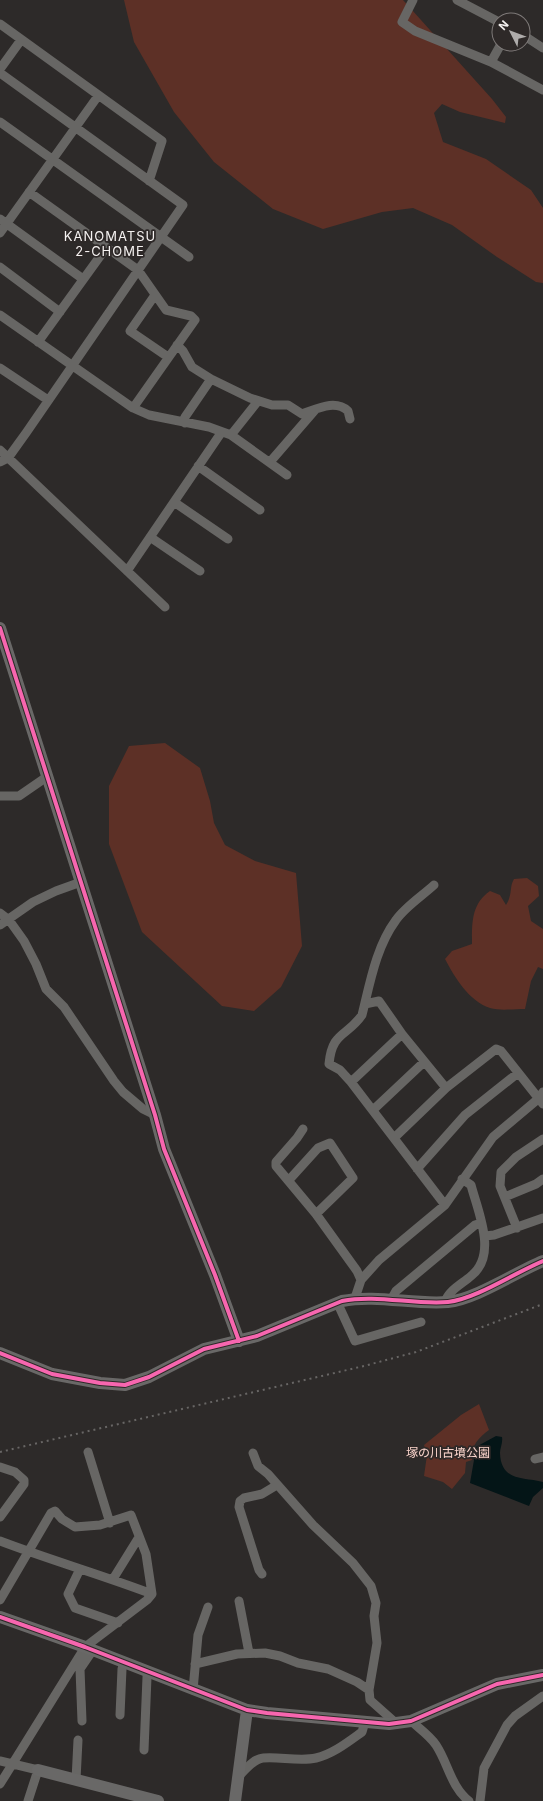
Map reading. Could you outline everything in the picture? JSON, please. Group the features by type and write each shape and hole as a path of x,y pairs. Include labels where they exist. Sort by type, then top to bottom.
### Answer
{"street":[{"path":"413,0 402,22 415,31 491,62 543,90"},
{"path":"457,0 472,3 491,16"},
{"path":"0,24 162,141 149,181"},
{"path":"0,69 21,40"},
{"path":"531,40 543,48"},
{"path":"491,62 497,52"},
{"path":"0,73 183,205 48,400 4,460"},
{"path":"0,233 3,222 29,192 98,96"},
{"path":"0,122 160,238 189,257"},
{"path":"29,192 138,270 169,312 191,316 195,320 133,408"},
{"path":"3,222 83,280"},
{"path":"38,342 106,248"},
{"path":"0,268 60,312"},
{"path":"155,295 130,331 168,357"},
{"path":"0,315 133,408 149,415 209,427 226,434 288,475"},
{"path":"177,345 183,351 192,367 234,391 272,405 288,405 302,414 317,409 321,406 338,406 348,411 350,419"},
{"path":"0,368 48,400"},
{"path":"185,423 185,417 211,379"},
{"path":"127,572 198,466 258,400"},
{"path":"270,462 317,409"},
{"path":"0,450 4,460 165,607"},
{"path":"198,466 260,510"},
{"path":"174,502 228,539"},
{"path":"150,537 200,571"},
{"path":"0,628 155,1115 164,1149 215,1275 239,1341"},
{"path":"0,796 20,796 48,776"},
{"path":"0,925 33,902 56,891 81,882"},
{"path":"434,885 396,919 388,931 378,956 362,1015 357,1022 339,1036 331,1050 329,1064 340,1070 351,1082 445,1204"},
{"path":"0,913 8,920 24,941 36,964 46,989 64,1007 114,1081 123,1092 143,1109 155,1115"},
{"path":"365,1004 379,1001 402,1034 446,1088"},
{"path":"351,1082 402,1034"},
{"path":"355,1298 361,1280 379,1260 445,1204 493,1137 542,1098 518,1074 500,1051 496,1049 446,1088 394,1138"},
{"path":"373,1110 424,1062"},
{"path":"417,1169 466,1115 518,1074"},
{"path":"303,1129 276,1162 276,1166 316,1214 358,1271 361,1280"},
{"path":"517,1228 500,1186 501,1172 516,1157 543,1139"},
{"path":"289,1180 318,1148 330,1143 353,1178 316,1214"},
{"path":"445,1302 448,1295 480,1267 483,1262 485,1236 471,1185 462,1179"},
{"path":"505,1197 536,1184 543,1179"},
{"path":"485,1236 494,1235 517,1228 543,1218"},
{"path":"391,1300 396,1292 475,1225 481,1223"},
{"path":"0,1353 27,1366 52,1374 100,1383 125,1384 149,1377 204,1349 218,1344 239,1341 257,1336 338,1302 355,1298 445,1302 458,1300 543,1261"},
{"path":"338,1302 356,1341 421,1322"},
{"path":"88,1452 110,1523"},
{"path":"253,1453 258,1466 335,1547 353,1563 371,1586 376,1603 374,1616 377,1643 369,1690 370,1700 397,1724"},
{"path":"0,1467 15,1472 24,1480 24,1484 0,1517"},
{"path":"262,1574 259,1570 239,1506 240,1501 244,1498 262,1494 277,1485"},
{"path":"0,1600 51,1512 55,1511 62,1519 75,1527 110,1523 131,1515 146,1554 152,1594 147,1600 89,1648 0,1784"},
{"path":"113,1579 139,1537"},
{"path":"0,1540 28,1552 113,1579 152,1594"},
{"path":"80,1568 68,1594 75,1608 118,1623"},
{"path":"239,1601 249,1653"},
{"path":"193,1690 198,1635 208,1607"},
{"path":"0,1617 89,1648 247,1710 397,1724 411,1721 497,1684 543,1675"},
{"path":"82,1720 80,1669 89,1648"},
{"path":"195,1664 226,1656 249,1653 265,1653 280,1656 298,1663 328,1669 357,1682 369,1690"},
{"path":"120,1715 122,1669 124,1662"},
{"path":"144,1750 147,1677 149,1672"},
{"path":"480,1801 484,1768 507,1725 515,1716 543,1696"},
{"path":"235,1801 247,1710"},
{"path":"411,1721 436,1744 453,1781 459,1791 469,1801"},
{"path":"238,1777 248,1767 262,1758 302,1759 315,1758 327,1754 362,1732 365,1722"},
{"path":"76,1780 78,1740"},
{"path":"0,1761 158,1801"},
{"path":"28,1801 38,1770"}],"green space":[{"path":"124,0 403,0 492,99 506,117 505,123 460,112 442,104 434,113 443,142 486,159 531,190 543,208 543,283 536,282 497,257 452,225 413,208 382,212 323,229 273,209 214,162 174,112 134,42"},
{"path":"165,743 200,768 210,801 214,823 225,845 255,861 296,873 302,946 281,987 254,1011 222,1006 142,932 109,844 109,786 129,746"},
{"path":"527,878 538,886 539,896 528,906 531,921 543,929 543,969 538,967 531,981 525,1009 503,1010 490,1008 482,1005 463,988 445,959 452,951 472,944 474,915 479,902 484,896 490,891 500,895 506,905 510,897 514,879"},
{"name":"塚の川古墳公園","path":"479,1404 489,1430 474,1446 472,1460 466,1462 465,1473 452,1489 443,1482 424,1476 427,1455 424,1445 461,1415"}],"shaded area":[{"path":"496,1436 502,1437 500,1453 501,1462 504,1469 509,1474 543,1482 543,1488 533,1497 529,1506 470,1483 474,1460 472,1452 474,1448"}],"railway":[{"path":"0,1452 364,1366 416,1352 543,1304"}],"cycle path":[{"path":"0,628 155,1115 164,1149 215,1275 239,1341"},
{"path":"0,1353 52,1374 100,1383 125,1385 149,1377 204,1349 257,1336 342,1301 355,1299 382,1299 435,1303 459,1300 483,1291 543,1261"},
{"path":"0,1617 85,1647 247,1710 267,1713 389,1724 411,1721 497,1684 543,1675"}],"district":[{"name":"KANOMATSU 2-CHOME","path":"110,244"}]}
